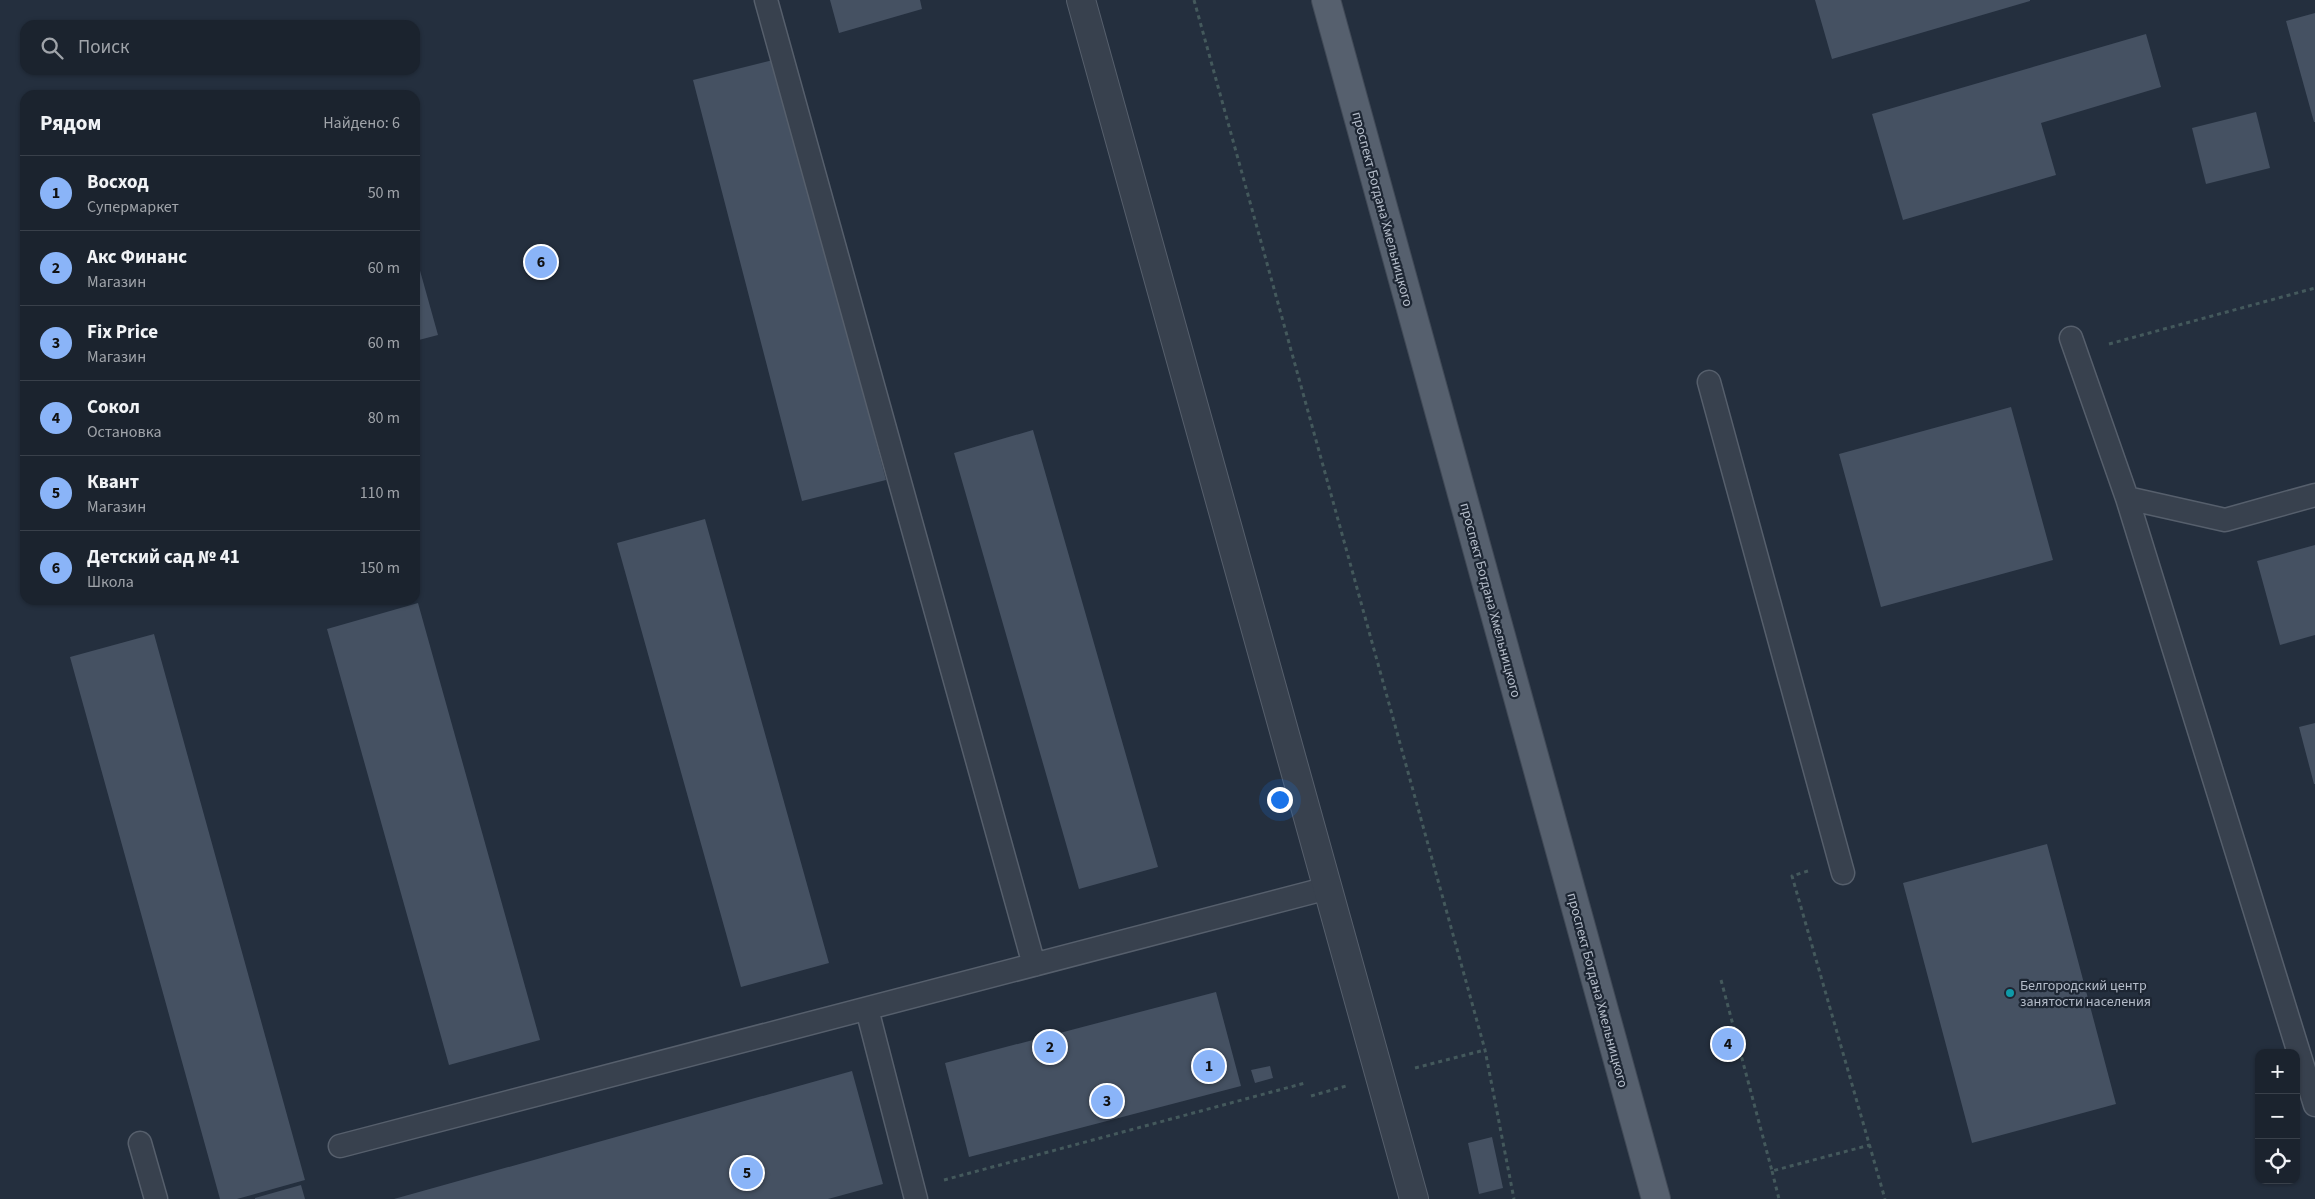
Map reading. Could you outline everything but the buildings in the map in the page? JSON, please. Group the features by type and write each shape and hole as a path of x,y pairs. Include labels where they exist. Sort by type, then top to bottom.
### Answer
{"main road":[{"name":"проспект Богдана Хмельницкого","path":"1326,0 1656,1199"}],"street":[{"path":"1081,0 1414,1199"}],"lane":[{"path":"766,0 1034,965"},
{"path":"2074,345 2127,498 2315,1105"},
{"path":"1709,382 1842,867"},
{"path":"2127,498 2225,520 2315,495"},
{"path":"340,1146 1328,888"},
{"path":"867,1008 914,1194"},
{"path":"140,1143 156,1199"}],"path":[{"path":"1194,0 1485,1050 1514,1199"},
{"path":"2074,345 2315,288"},
{"path":"1842,867 1792,876 1886,1199"},
{"path":"1721,980 1779,1199"},
{"path":"914,1194 1305,1083"},
{"path":"1772,1171 1870,1145"}],"place":[{"name":"Детский сад № 41","path":"541,262"},
{"name":"Белгородский центр занятости населения","path":"2010,993"},
{"name":"Сокол","path":"1728,1044"},
{"name":"Акс Финанс","path":"1050,1047"},
{"name":"Восход","path":"1209,1066"},
{"name":"Fix Price","path":"1107,1101"},
{"name":"Квант","path":"747,1173"}]}
